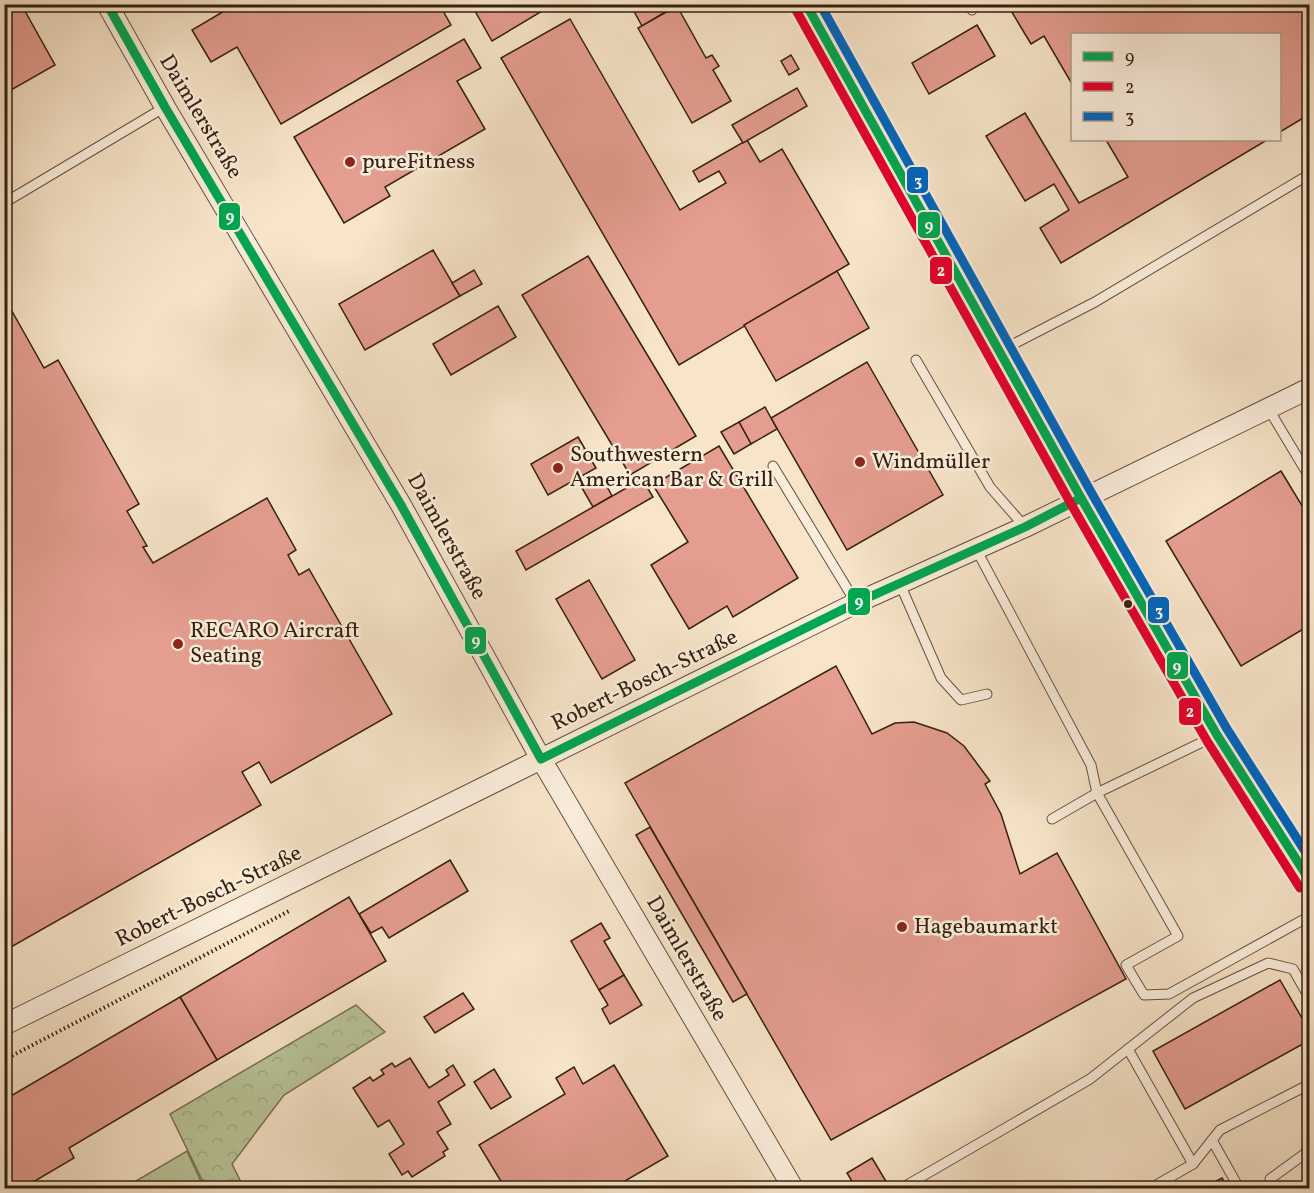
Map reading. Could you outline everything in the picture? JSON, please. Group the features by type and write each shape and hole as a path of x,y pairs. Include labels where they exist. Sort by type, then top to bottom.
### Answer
{"street":[{"name":"Daimlerstraße","path":"106,4 401,505 541,759 793,1188"},
{"path":"806,4 998,352 1217,735 1310,882"},
{"name":"Robert-Bosch-Straße","path":"4,1025 856,603 1025,527 1309,390"}],"lane":[{"path":"4,202 165,107"},
{"path":"998,352 1095,302 1310,174"},
{"path":"916,360 990,487 1025,527"},
{"path":"1268,408 1310,478"},
{"path":"773,466 856,603"},
{"path":"976,549 1091,765 1097,793 1178,936 1126,964 1144,995 1169,994 1310,916"},
{"path":"900,583 941,678 961,700 987,694"},
{"path":"1052,819 1097,793 1217,735"},
{"path":"902,1188 1090,1079 1193,998 1268,963 1293,969 1310,999"},
{"path":"1128,1049 1193,1164"},
{"path":"1151,1188 1193,1164 1220,1130 1310,1084"},
{"path":"1212,1140 1239,1188"},
{"path":"1270,1179 1310,1150"}],"path":[{"path":"4,1060 299,906"}],"green space":[{"path":"356,1005 385,1032 284,1095 232,1164 244,1188 206,1188 170,1114"},
{"path":"187,1151 204,1188 124,1188"}],"building":[{"path":"4,4 21,4 55,65 4,94"},
{"path":"236,4 439,4 451,25 281,124 237,47 211,62 192,30"},
{"path":"471,4 554,4 492,41"},
{"path":"630,4 670,4 672,8 642,26"},
{"path":"1007,4 1310,4 1310,114 1281,131 1281,33 1071,33 1071,82 1044,36 1031,44"},
{"path":"677,6 706,58 712,55 719,66 713,70 731,101 692,123 638,28"},
{"path":"570,19 680,210 726,183 719,171 699,182 693,171 747,140 760,162 782,149 849,264 679,365 501,58"},
{"path":"977,25 995,56 929,94 912,63"},
{"path":"464,39 481,68 457,81 485,129 385,187 390,196 344,223 294,137"},
{"path":"791,55 799,69 789,75 781,61"},
{"path":"797,88 807,106 743,143 732,125"},
{"path":"1025,113 1079,203 1128,177 1107,141 1265,141 1061,263 1040,228 1069,210 1054,184 1025,201 986,136"},
{"path":"433,250 460,296 365,350 339,304"},
{"path":"588,256 696,436 630,475 522,295"},
{"path":"474,270 482,284 460,296 452,283"},
{"path":"837,271 869,328 776,381 744,325"},
{"name":"RECARO Aircraft Seating","path":"4,297 44,368 58,360 139,504 127,511 147,546 143,547 153,563 267,498 296,550 288,555 299,575 309,569 392,714 271,783 259,762 242,772 261,805 4,951"},
{"path":"498,306 516,337 451,375 433,344"},
{"name":"Windmüller","path":"867,362 943,495 847,550 771,418"},
{"path":"765,407 777,429 751,444 739,422"},
{"path":"739,422 751,444 734,454 721,432"},
{"path":"578,437 596,468 548,495 531,464"},
{"path":"719,446 798,578 733,617 727,606 689,629 651,565 688,542 653,485"},
{"path":"1281,471 1310,519 1310,625 1241,666 1166,541"},
{"path":"602,477 612,496 593,507 582,488"},
{"path":"642,479 653,497 526,570 516,551"},
{"path":"589,580 635,660 602,679 556,599"},
{"name":"Hagebaumarkt","path":"836,666 872,734 895,723 914,722 947,733 964,746 990,781 985,784 1001,814 1020,874 1057,853 1126,979 831,1140 625,783"},
{"path":"650,827 747,994 733,1002 636,835"},
{"path":"450,860 468,891 389,938 382,927 371,933 359,914"},
{"path":"349,897 386,961 217,1060 180,997"},
{"path":"601,923 610,938 604,941 624,975 599,990 571,941"},
{"path":"624,975 642,1005 610,1024 602,1009 608,1005 599,990"},
{"path":"1280,980 1310,1032 1310,1040 1185,1109 1153,1051"},
{"path":"463,993 474,1009 435,1033 424,1017"},
{"path":"180,997 217,1060 69,1148 74,1158 23,1188 15,1188 4,1171 4,1100"},
{"path":"410,1058 429,1088 449,1075 446,1070 453,1065 465,1085 438,1102 451,1124 437,1132 448,1149 443,1152 445,1156 412,1177 408,1171 402,1175 389,1154 404,1144 389,1120 378,1127 353,1088 370,1077 373,1081 384,1074 381,1070 392,1063 395,1067"},
{"path":"614,1065 668,1156 613,1188 505,1188 479,1145 565,1094 556,1078 574,1067 583,1084"},
{"path":"494,1069 511,1097 491,1109 474,1082"},
{"path":"872,1158 890,1188 856,1188 847,1173"},
{"path":"1222,1178 1228,1188 1203,1188"}],"transit line":[{"name":"9","path":"107,4 165,107 401,505 541,759 856,603 1025,527 1081,498"},
{"name":"9","path":"806,4 1081,498 1217,735 1310,881"},
{"name":"3","path":"820,4 1091,492 1227,729 1310,859"},
{"name":"2","path":"796,10 1071,504 1207,741 1300,888"}],"place":[{"name":"pureFitness","path":"350,162"},
{"name":"Windmüller","path":"860,462"},
{"name":"Southwestern American Bar & Grill","path":"558,468"},
{"name":"RECARO Aircraft Seating","path":"178,644"},
{"name":"Hagebaumarkt","path":"902,927"}]}
